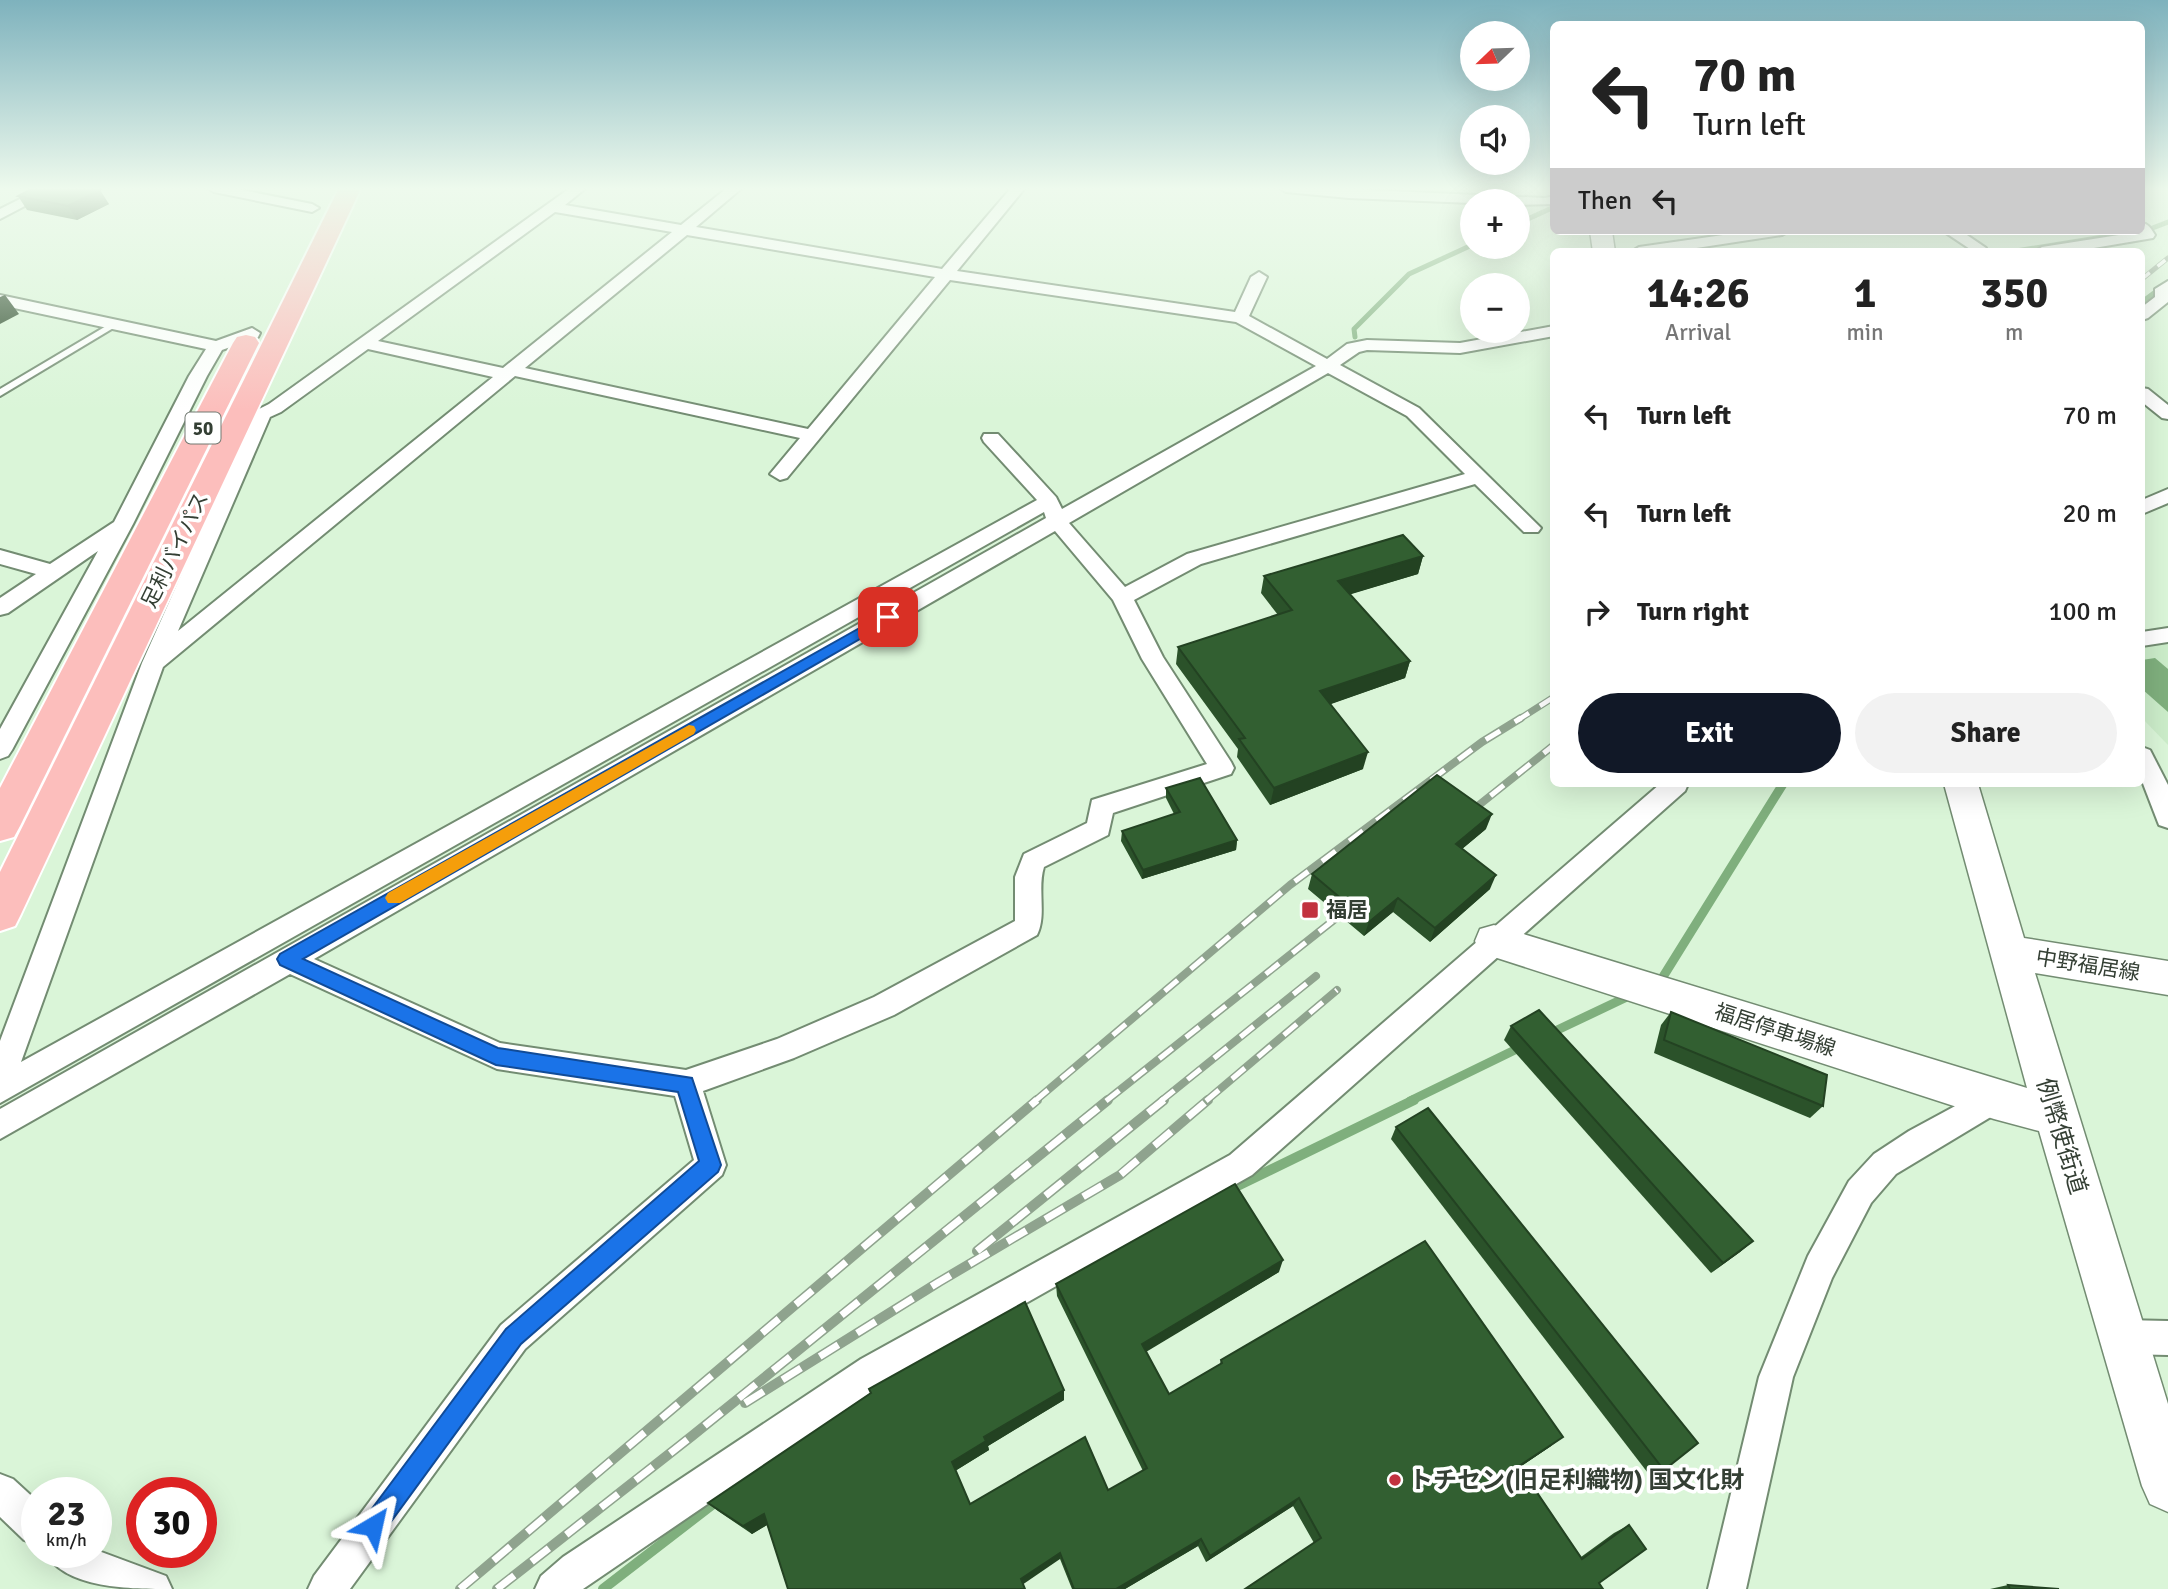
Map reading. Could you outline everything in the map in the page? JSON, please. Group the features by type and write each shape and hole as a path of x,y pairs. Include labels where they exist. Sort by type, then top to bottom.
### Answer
{"highway":[{"name":"足利バイパス","path":"0,826 118,665 252,333 287,262"},
{"name":"足利バイパス","path":"0,914 118,665 252,414 317,262"}],"main road":[{"name":"例幣使街道","path":"1962,787 2056,1115 2168,1486"},
{"name":"福居停車場線","path":"1494,941 1994,1099 2056,1115"},
{"name":"中野福居線","path":"2008,952 2168,978"}],"street":[{"path":"252,414 365,343 476,262"},
{"path":"0,1080 118,665 508,372 643,262"},
{"path":"876,262 1240,318 1413,412 1531,528"},
{"path":"780,474 954,262"},
{"path":"1240,318 1259,277"},
{"path":"2145,312 2166,293"},
{"path":"0,300 216,347 252,333"},
{"path":"0,1089 1053,511 1328,366 1353,348 1367,345 1460,348 1550,332"},
{"path":"365,343 812,435"},
{"path":"0,750 123,524 198,376 216,347"},
{"path":"2145,395 2168,414"},
{"path":"286,959 496,1056 686,1084 784,1049 884,1006 1028,927 1028,877 1033,861 1099,828 1101,807 1222,768 1153,659 1122,597 991,438"},
{"path":"1122,597 1194,559 1477,477"},
{"path":"2145,506 2168,495"},
{"path":"1,1120 286,959 1053,511"},
{"path":"0,608 123,524"},
{"path":"0,557 51,571"},
{"path":"2145,639 2168,635"},
{"path":"2145,762 2164,802 2168,818"},
{"path":"554,1589 576,1570 873,1371 1241,1165 1673,787"},
{"path":"327,1589 513,1337 710,1165 686,1084"},
{"path":"1727,1589 1776,1377 1820,1268 1860,1192 1885,1164 1920,1140 1994,1099"},
{"path":"2123,1337 2168,1338"},
{"path":"0,1492 21,1512"},
{"path":"94,1568 153,1589"}],"lane":[{"path":"0,394 116,324"}],"shaded area":[{"path":"2168,642 2168,745 2145,721 2145,646"},
{"path":"2155,658 2168,669 2168,712 2145,692 2145,660"}],"building":[{"path":"1403,535 1423,556 1338,581 1410,661 1320,691 1368,752 1274,788 1239,739 1245,738 1178,647 1292,610 1264,576"},
{"path":"1437,775 1492,814 1456,844 1496,875 1435,928 1398,898 1369,922 1312,874"},
{"path":"1200,778 1237,840 1143,870 1122,831 1180,812 1166,788"},
{"path":"1539,1010 1753,1241 1723,1263 1511,1026"},
{"path":"1671,1012 1827,1075 1823,1106 1664,1040"},
{"path":"1428,1108 1698,1443 1664,1470 1396,1127"},
{"path":"1235,1184 1283,1260 1142,1344 1169,1394 1222,1363 1221,1360 1425,1241 1563,1437 1519,1466 1582,1559 1629,1525 1646,1549 1599,1583 1603,1589 1245,1589 1321,1538 1299,1498 1210,1556 1201,1539 1116,1589 1074,1589 1060,1553 1021,1579 1025,1589 788,1589 764,1514 743,1526 708,1503 871,1393 869,1389 1025,1302 1064,1390 984,1437 986,1441 952,1462 970,1504 1085,1437 1108,1490 1147,1468 1056,1284"},
{"path":"2008,1585 2059,1589 2010,1589"}],"waterway":[{"path":"1355,337 1354,329 1409,274 1435,262"},
{"path":"2145,300 2154,293 2168,295"},
{"path":"1655,983 1661,980 1781,787"},
{"path":"1551,1033 1631,995"},
{"path":"1410,1101 1523,1046"},
{"path":"1227,1191 1414,1100"},
{"path":"603,1589 717,1501"}],"railway":[{"path":"2145,277 2163,262"},
{"path":"1518,720 1550,700"},
{"path":"1035,1101 1290,885 1482,742 1521,718"},
{"path":"1464,817 1550,748"},
{"path":"1106,1101 1354,904"},
{"path":"1161,1101 1316,976"},
{"path":"1206,1101 1337,990"},
{"path":"460,1589 1037,1100"},
{"path":"497,1589 692,1436 1108,1100"},
{"path":"977,1251 1164,1100"},
{"path":"745,1403 939,1282 1120,1175 1208,1100"}],"slow traffic":[{"path":"394,898 689,730"}],"place":[{"name":"福居","path":"1310,910"},
{"name":"トチセン(旧足利織物) 国文化財","path":"1395,1480"}],"route":[{"path":"373,1526 513,1337 710,1165 686,1084 496,1056 286,959 888,617"}]}
